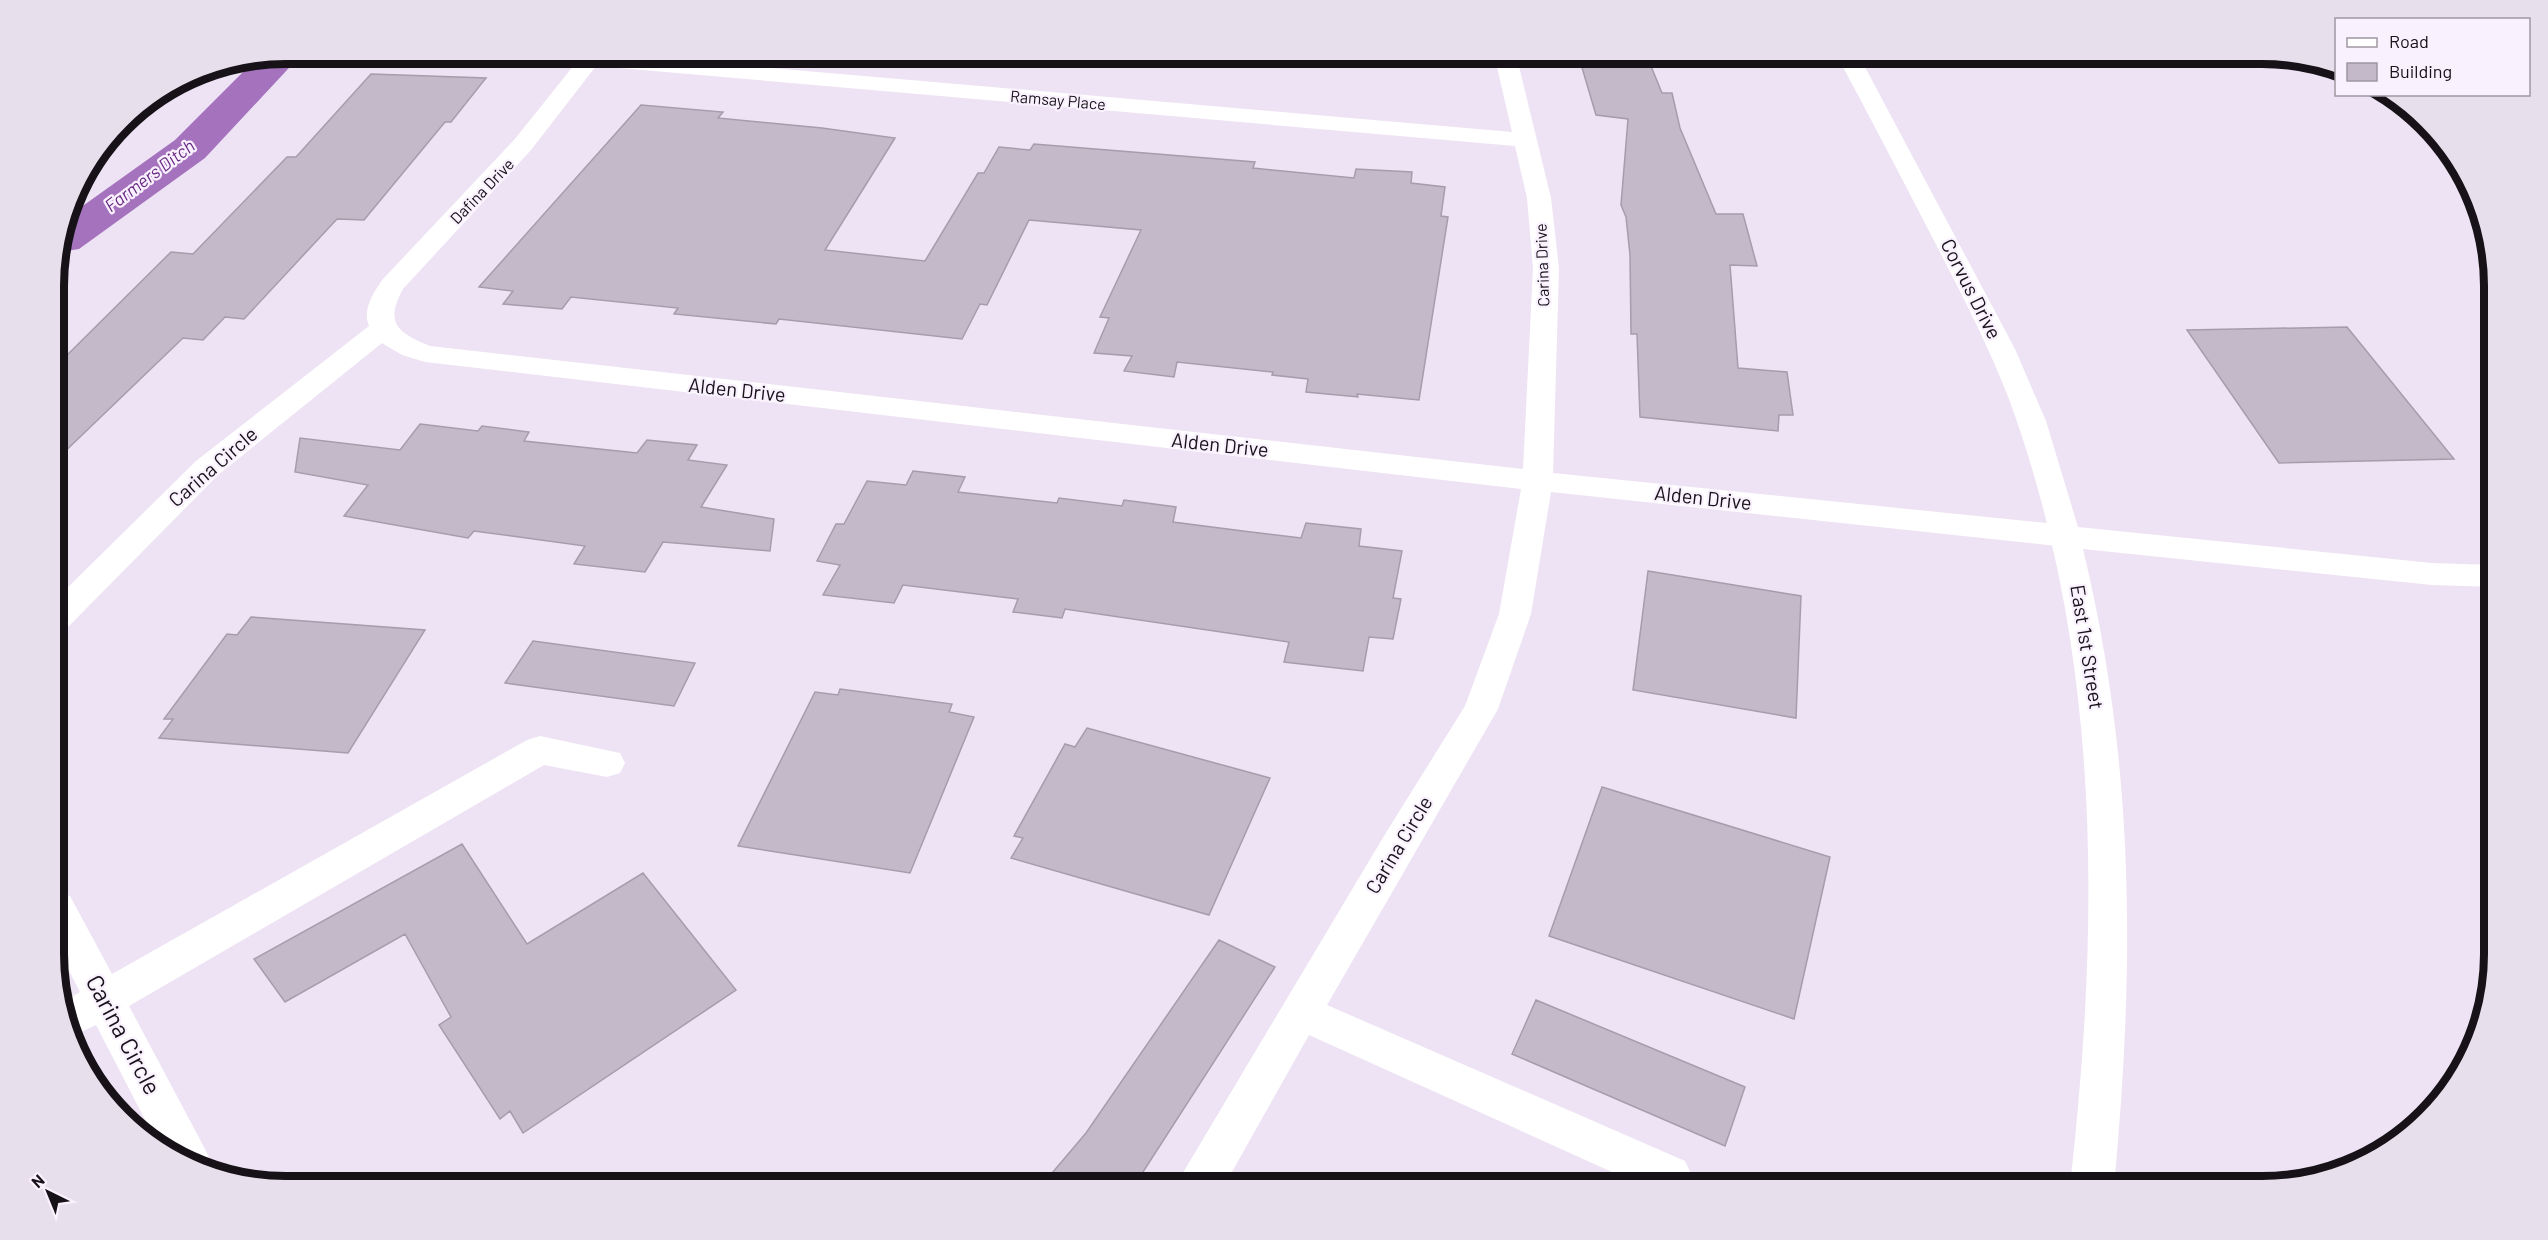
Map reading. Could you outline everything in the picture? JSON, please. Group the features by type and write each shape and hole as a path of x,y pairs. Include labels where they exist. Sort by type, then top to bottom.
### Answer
{"street":[{"name":"Dafina Drive","path":"383,329 379,317 384,296 392,285 511,161 551,113 587,64"},
{"name":"Ramsay Place","path":"682,64 1526,140"},
{"name":"Carina Drive","path":"1507,64 1539,198 1546,268 1538,481"},
{"name":"Corvus Drive","path":"1852,64 1989,318 2031,420 2066,536"},
{"name":"Alden Drive","path":"383,329 397,344 425,354 1538,481 2066,536"},
{"name":"Carina Circle","path":"64,611 207,468 383,329"},
{"name":"Carina Circle","path":"1206,1176 1300,1012 1481,709 1515,614 1538,481"},
{"path":"2066,536 2432,574 2484,576"},
{"name":"East 1st Street","path":"2066,536 2081,599 2102,740 2111,903 2104,1092 2093,1176"},
{"path":"74,1017 540,750 607,763"},
{"name":"Carina Circle","path":"64,922 183,1150"},
{"path":"1300,1012 1670,1176"}],"building":[{"path":"1581,64 1650,64 1662,93 1672,93 1680,128 1716,214 1743,214 1757,266 1730,265 1738,368 1787,372 1793,415 1779,415 1778,431 1640,417 1637,334 1631,334 1630,255 1626,217 1621,205 1628,119 1596,115"},
{"path":"371,74 486,78 451,122 445,122 364,220 337,219 244,319 225,317 203,340 183,338 64,452 64,358 171,252 193,254 287,157 296,157"},
{"path":"641,105 723,112 718,118 895,138 825,250 925,261 978,173 984,173 999,147 1030,150 1034,144 1255,162 1253,168 1354,178 1356,169 1412,172 1411,183 1445,187 1441,216 1448,217 1419,400 1306,392 1308,379 1272,375 1273,372 1177,362 1174,377 1124,371 1132,356 1094,353 1109,318 1100,317 1141,230 1029,220 987,305 980,304 962,339 779,319 776,324 674,314 678,308 571,297 562,309 503,304 513,291 479,287"},
{"path":"2347,327 2454,459 2279,463 2187,330"},
{"path":"420,424 478,431 482,426 529,432 524,441 637,453 647,440 697,445 688,460 727,465 701,507 774,519 770,551 663,542 645,572 574,564 585,546 474,531 468,538 344,516 368,485 295,472 300,438 400,450"},
{"path":"913,471 965,477 958,492 1057,503 1059,498 1122,506 1124,500 1176,507 1173,522 1301,538 1306,523 1361,529 1359,546 1402,551 1393,598 1401,599 1393,639 1369,637 1363,671 1284,662 1289,642 1065,609 1062,618 1013,612 1018,599 903,585 894,603 823,595 840,565 817,561 836,524 844,524 867,481 906,485"},
{"path":"1648,571 1801,596 1796,718 1633,690"},
{"path":"251,617 425,630 348,753 159,738 173,719 164,719 227,634 237,635"},
{"path":"533,641 695,663 674,706 505,683"},
{"path":"840,689 952,704 949,712 974,717 910,873 738,846 815,692 838,695"},
{"path":"1087,728 1270,778 1209,915 1011,858 1023,838 1014,836 1065,744 1075,747"},
{"path":"1602,787 1830,857 1794,1019 1549,936"},
{"path":"462,844 527,944 643,873 736,990 523,1133 510,1111 500,1119 439,1025 451,1017 405,934 285,1002 254,959"},
{"path":"1219,940 1275,967 1140,1176 1049,1176 1086,1133"},
{"path":"1536,1000 1745,1087 1725,1146 1512,1054"}],"waterway":[{"name":"Farmers Ditch","path":"71,234 190,149 272,65"}]}
